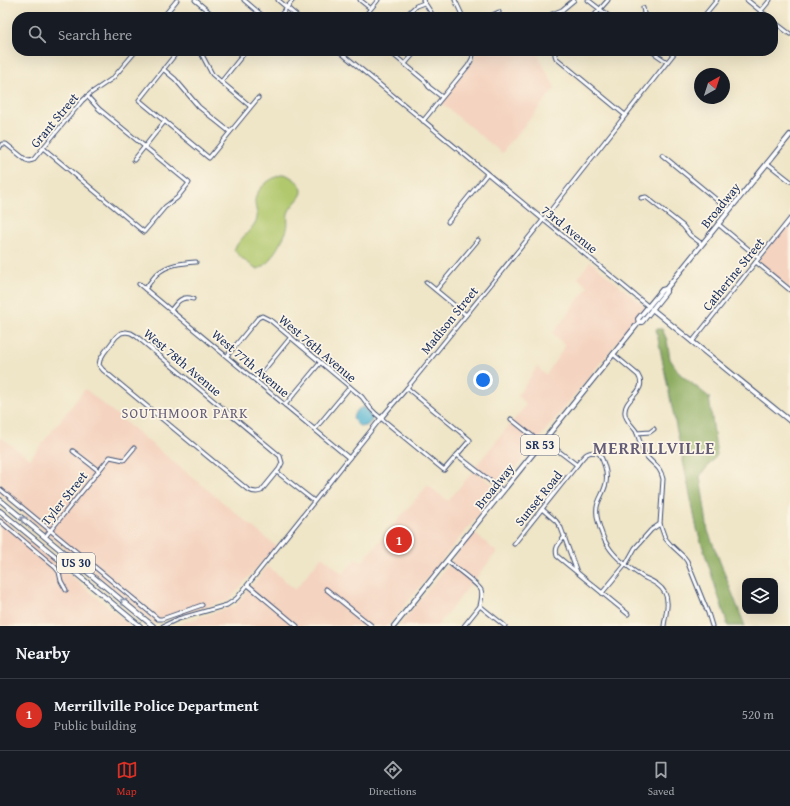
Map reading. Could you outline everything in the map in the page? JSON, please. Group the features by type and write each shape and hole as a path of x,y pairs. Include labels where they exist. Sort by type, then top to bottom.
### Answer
{"main road":[{"name":"Broadway","path":"394,626 639,322 642,322 650,308 666,292 666,289 790,134"},
{"name":"73rd Avenue","path":"650,308 790,421"},
{"name":"US 30","path":"0,500 153,626"},
{"name":"US 30","path":"1,513 140,626"}],"street":[{"path":"168,12 177,0"},
{"path":"195,0 209,12"},
{"path":"244,0 258,12"},
{"path":"278,0 292,12"},
{"path":"283,12 293,0"},
{"path":"360,0 370,8"},
{"path":"367,12 378,0"},
{"path":"455,0 461,12"},
{"path":"557,12 562,10 574,0"},
{"path":"588,0 604,12"},
{"path":"597,12 608,0"},
{"path":"707,12 717,0"},
{"path":"747,0 761,11 770,0"},
{"path":"409,12 424,1 431,12"},
{"path":"643,8 644,12"},
{"path":"778,24 789,32"},
{"name":"Grant Street","path":"0,146 7,144 25,159 34,159 82,101 113,78 132,56"},
{"path":"174,56 139,100 209,158 258,98"},
{"path":"203,56 211,72 250,106"},
{"path":"221,82 242,56"},
{"name":"73rd Avenue","path":"345,56 650,308"},
{"path":"396,56 442,97"},
{"path":"405,64 412,56"},
{"path":"423,121 468,66 473,56"},
{"path":"555,56 625,115"},
{"path":"658,56 667,62"},
{"name":"Madison Street","path":"200,613 227,605 235,600 248,585 381,418 408,388 544,220 672,56"},
{"path":"163,69 175,79 199,107 230,132"},
{"path":"43,148 144,232 165,207 177,198 189,183 99,109 87,96"},
{"path":"134,160 165,121"},
{"path":"662,155 729,210"},
{"path":"768,162 790,181"},
{"path":"448,222 487,174"},
{"path":"641,198 646,197 683,226 690,235 702,244"},
{"name":"Catherine Street","path":"692,342 790,219"},
{"path":"718,224 759,258"},
{"path":"436,290 478,240"},
{"path":"145,289 158,274 166,268 181,263 196,262"},
{"path":"756,262 790,290"},
{"path":"426,282 466,315"},
{"name":"West 77th Avenue","path":"139,284 349,458"},
{"path":"171,310 183,298 188,297 193,299"},
{"name":"West 76th Avenue","path":"227,356 258,318 262,316 270,320 291,337 362,397 370,409 444,470 458,455"},
{"name":"West 78th Avenue","path":"121,333 131,333 136,336 280,456 282,463 277,472 261,491 250,491 247,489 103,370 99,365 104,353 121,333"},
{"path":"256,380 291,337"},
{"path":"613,354 638,374 640,378 640,387 627,404 625,410 626,418 637,433 641,447 646,456 658,467 661,473 663,479 660,524 665,538 687,561 712,626"},
{"path":"285,405 320,363"},
{"path":"315,429 350,387"},
{"path":"408,388 470,440 458,455 503,492"},
{"path":"511,419 577,465"},
{"path":"637,433 650,432 654,429"},
{"name":"Tyler Street","path":"45,537 110,457 124,460 134,448"},
{"path":"73,451 99,471"},
{"name":"Sunset Road","path":"514,544 586,453 593,452 599,454 603,459 606,470 606,483 596,509 603,537 619,559 626,564"},
{"path":"277,472 314,501"},
{"path":"0,489 158,619 200,606 200,613 178,619 162,626"},
{"path":"542,509 561,528 578,574"},
{"path":"0,521 55,567 59,572 61,581 66,590"},
{"path":"602,593 626,564 635,548 651,530 660,524"},
{"path":"565,536 556,548 555,551 557,556 628,614"},
{"path":"55,567 60,560"},
{"path":"447,561 476,584 481,590 482,598 480,606 464,626"},
{"path":"84,570 89,563"},
{"path":"626,564 658,584 664,591 667,600 664,626"},
{"path":"248,585 297,626"},
{"path":"326,589 372,626"},
{"path":"480,606 505,626"}],"shaded area":[{"path":"475,56 539,56 555,88 502,153 439,101 474,60"},
{"path":"787,224 790,226 790,289 757,261"},
{"path":"590,261 642,304 644,306 643,310 500,487 475,467 526,405 518,395 537,367 546,375 565,346 553,333 588,287 578,278"},
{"path":"85,389 276,546 229,600 154,623 0,494 0,437 30,459"},
{"path":"474,470 499,490 388,626 176,626 184,622 235,606 268,566 295,590 322,556 343,574 356,559 362,562 428,485 448,501"},
{"path":"0,517 131,626 0,626"},
{"path":"474,533 497,552 437,626 399,626"}],"green space":[{"path":"285,174 300,185 302,188 302,193 289,211 287,229 281,243 266,264 258,269 245,261 234,250 253,227 256,220 257,215 255,202 258,192 270,180"},
{"path":"656,329 662,329 667,340 670,359 680,374 709,397 717,455 700,476 708,531 745,626 728,626 697,529"}],"water":[{"path":"364,407 371,416 372,420 365,426 360,426 353,418 354,414 360,408"}],"place":[{"name":"Merrillville Police Department","path":"399,540"}],"district":[{"name":"SOUTHMOOR PARK","path":"185,413"},
{"name":"MERRILLVILLE","path":"654,448"}]}
